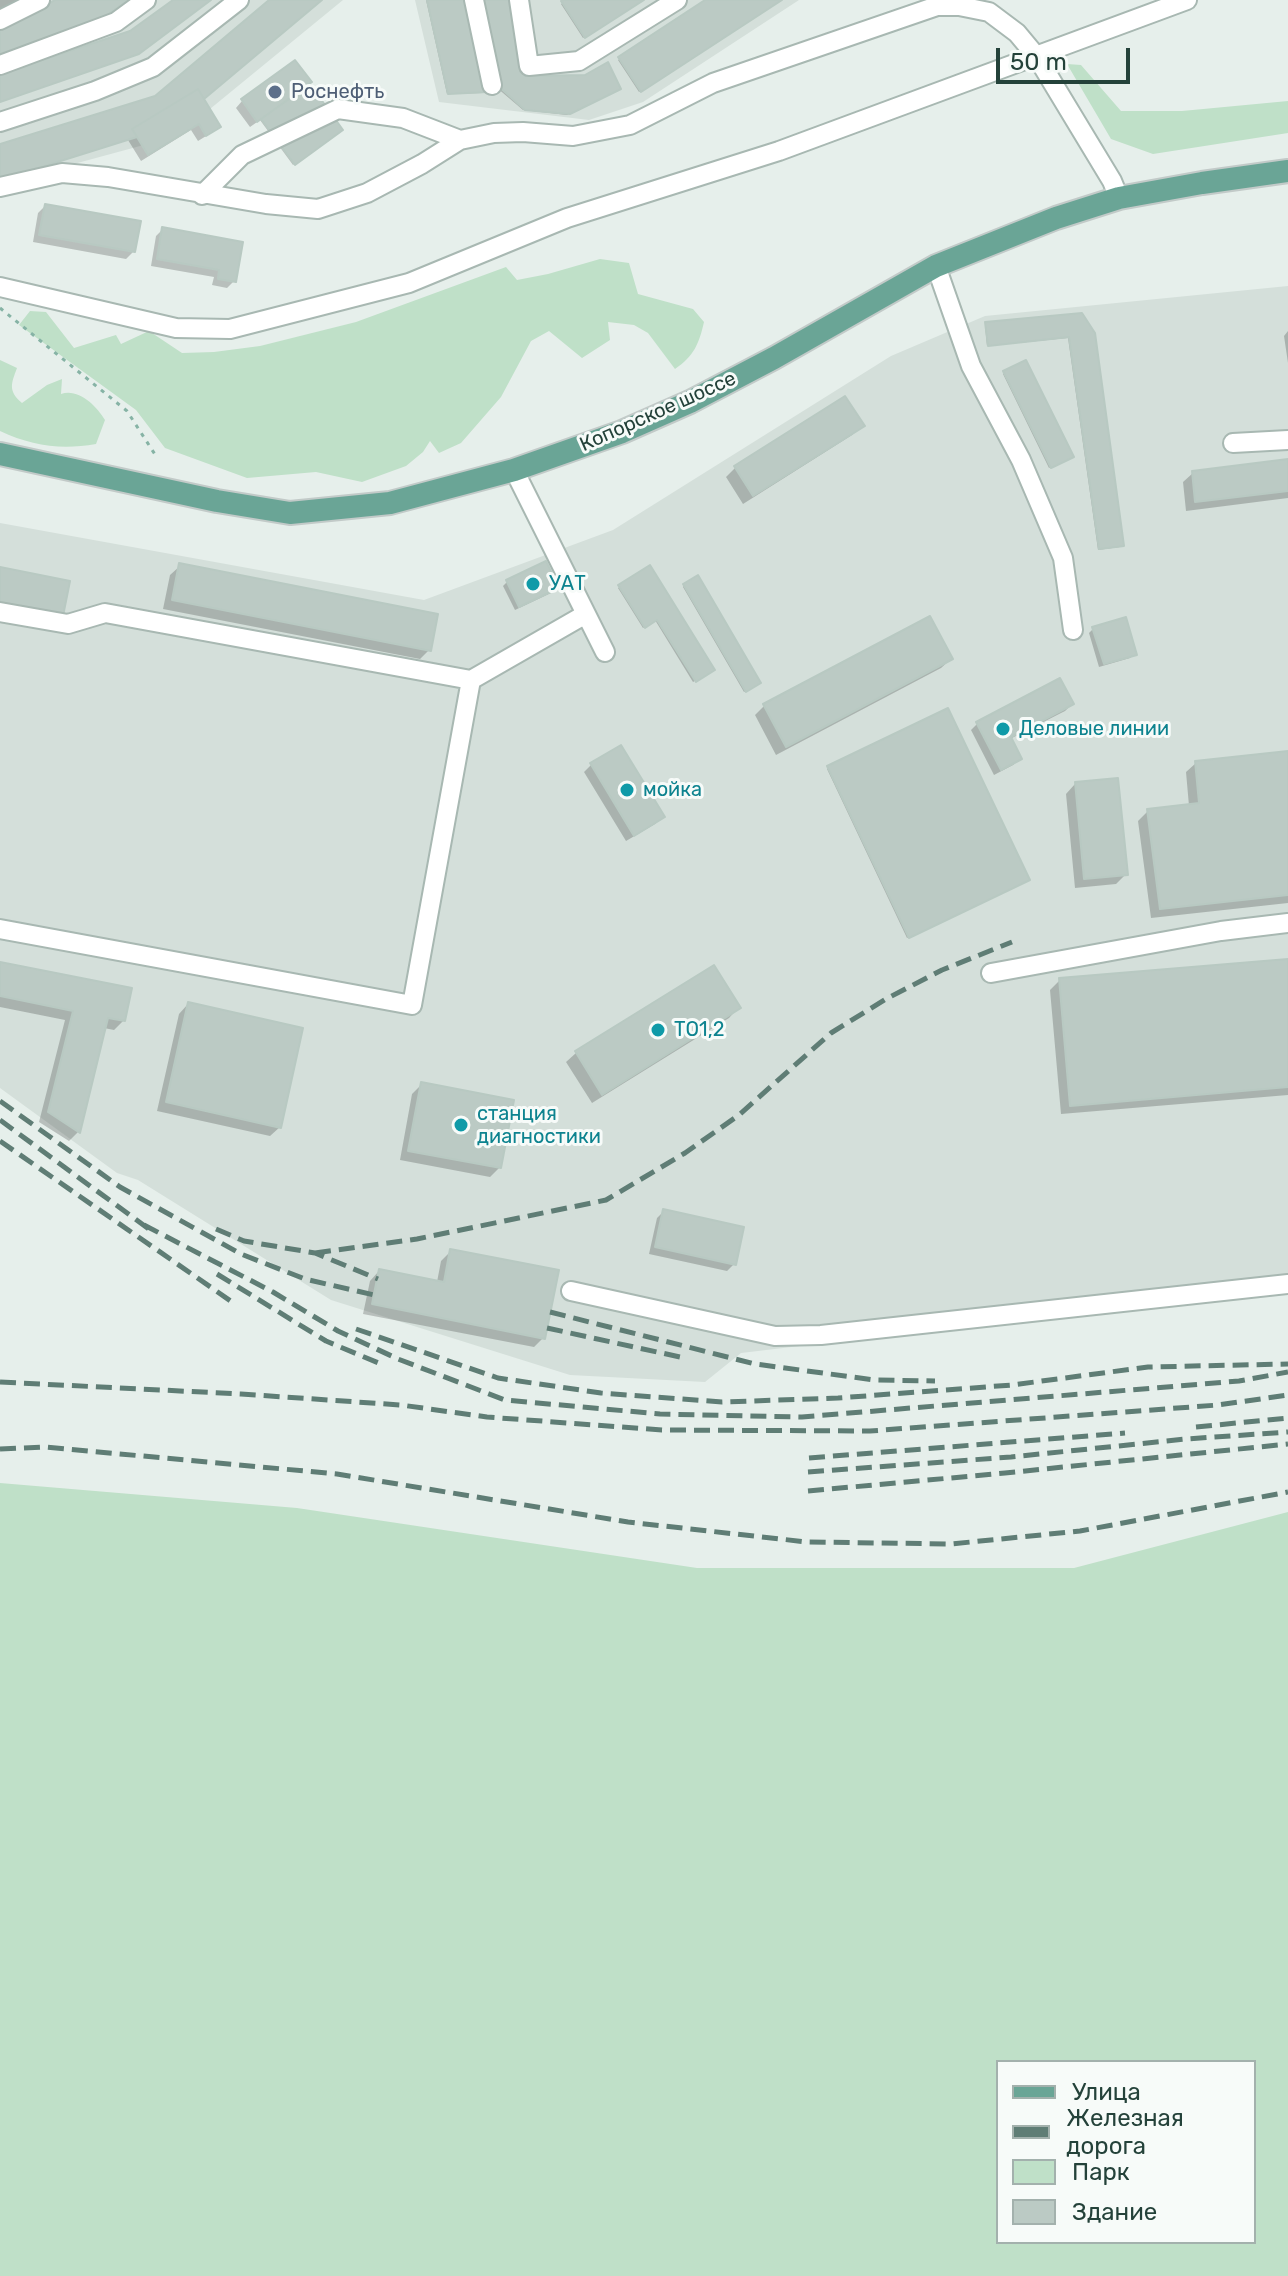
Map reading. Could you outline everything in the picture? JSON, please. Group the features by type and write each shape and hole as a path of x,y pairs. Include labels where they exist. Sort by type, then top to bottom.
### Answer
{"main road":[{"name":"Копорское шоссе","path":"0,454 217,501 290,513 390,503 514,470 622,432 690,402 774,358 936,266 1056,218 1119,198 1288,171"}],"street":[{"path":"0,20 40,0"},
{"path":"0,65 116,22 146,0"},
{"path":"0,122 95,91 153,67 239,0"},
{"path":"474,0 492,85"},
{"path":"538,0 520,6 529,66 579,61 677,0"},
{"path":"0,287 176,328 230,329 409,283 567,218 779,151 1185,0"},
{"path":"0,187 62,173 108,177 202,195 318,209 367,193 460,140 494,133 573,136 630,125 713,83 937,6 957,2 989,12 1017,33 1037,57 1112,181 1119,198"},
{"path":"202,195 242,155 338,109 403,118 460,140"},
{"path":"936,266 971,366 1021,460 1063,558 1073,630"},
{"path":"1233,443 1288,440"},
{"path":"514,470 605,652"},
{"path":"0,612 68,624 105,613 471,680 586,614"},
{"path":"0,929 412,1005 471,680"},
{"path":"991,973 1221,931 1288,923"},
{"path":"571,1291 775,1336 791,1336 837,1334 1288,1284"}],"path":[{"path":"0,308 127,411 156,456"}],"shaded area":[{"path":"0,0 343,0 177,136 0,184"},
{"path":"415,0 799,0 643,102 589,120 439,102"},
{"path":"1288,286 1288,1288 741,1353 705,1382 570,1375 331,1300 138,1180 117,1173 0,1088 0,523 424,600 613,530 891,356 985,316"}],"green space":[{"path":"1067,64 1081,65 1121,111 1182,111 1288,101 1288,133 1153,154 1111,139"},
{"path":"600,259 629,263 638,294 693,309 704,322 698,343 687,359 675,369 648,333 634,325 608,322 610,340 582,358 549,331 531,341 501,397 461,443 439,453 430,441 423,452 406,466 362,482 316,472 247,478 165,448 136,410 19,325 30,311 46,312 74,348 116,335 121,344 149,331 182,353 214,352 260,346 356,322 506,267 517,280"},
{"path":"0,360 17,368 12,387 14,395 22,403 47,385 62,379 61,394 74,393 92,404 105,420 96,444 71,447 47,445 0,431"},
{"path":"0,1483 297,1508 697,1568 1074,1568 1288,1512 1288,2276 0,2276"}],"building":[{"path":"55,0 128,0 107,15 0,61 0,29"},
{"path":"173,0 211,0 139,54 0,102 0,74 130,31"},
{"path":"269,0 322,0 204,99 198,89 132,129 137,137 0,180 0,144 155,96"},
{"path":"427,0 465,0 487,92 448,94"},
{"path":"483,0 512,0 525,76 585,75 608,62 621,89 570,114 525,110 497,85"},
{"path":"644,0 585,38 561,1"},
{"path":"705,0 782,0 641,92 618,57"},
{"name":"Роснефть","path":"295,60 312,82 257,122 241,99"},
{"path":"310,84 343,130 295,165 261,119"},
{"path":"198,89 221,127 206,136 199,124 148,155 132,129"},
{"path":"45,204 141,221 135,252 39,235"},
{"path":"162,227 243,242 236,282 218,279 219,270 157,259"},
{"path":"1082,313 1095,333 1124,546 1099,549 1069,337 988,346 985,322"},
{"path":"1026,360 1074,457 1051,468 1003,371"},
{"path":"845,396 865,426 753,496 734,466"},
{"path":"1288,459 1288,491 1195,502 1192,471"},
{"name":"УАТ","path":"546,561 559,588 519,607 506,580"},
{"path":"179,563 438,614 431,651 172,600"},
{"path":"650,565 715,670 696,682 657,620 645,628 618,585"},
{"path":"0,567 70,581 63,616 0,604"},
{"path":"698,575 761,683 746,692 683,584"},
{"path":"930,616 953,659 786,747 763,704"},
{"path":"1126,617 1137,655 1104,664 1092,627"},
{"name":"Деловые линии","path":"1060,678 1074,704 1011,737 1022,759 1001,770 976,722"},
{"path":"948,708 1030,880 909,938 827,766"},
{"name":"мойка","path":"621,745 665,817 634,836 590,763"},
{"path":"1288,751 1288,895 1160,909 1147,809 1199,803 1195,761"},
{"path":"1118,778 1128,875 1084,879 1075,782"},
{"path":"1288,959 1288,1087 1070,1106 1059,978"},
{"path":"0,962 132,988 125,1021 108,1018 80,1133 48,1112 73,1011 0,996"},
{"name":"ТО1,2","path":"714,965 741,1008 602,1095 575,1051"},
{"path":"188,1002 303,1028 281,1128 166,1102"},
{"name":"станция диагностики","path":"421,1082 514,1100 501,1168 408,1151"},
{"path":"663,1209 744,1227 736,1265 655,1247"},
{"path":"450,1249 559,1270 545,1339 372,1304 379,1269 444,1282"}],"railway":[{"path":"315,1253 417,1239 606,1200 685,1153 739,1115 831,1033 886,999 942,970 1012,942"},
{"path":"0,1101 120,1187 241,1254 305,1279 374,1295"},
{"path":"0,1120 153,1232"},
{"path":"0,1141 235,1304"},
{"path":"144,1225 273,1292 338,1331 398,1359 505,1400 660,1414 802,1417 1239,1381 1288,1372"},
{"path":"216,1229 244,1241 315,1253 378,1279"},
{"path":"217,1274 326,1341 381,1364"},
{"path":"550,1312 755,1364 875,1380 935,1381"},
{"path":"547,1328 680,1357"},
{"path":"356,1329 498,1378 601,1393 722,1402 838,1398 1012,1385 1148,1367 1288,1364"},
{"path":"0,1382 401,1405 487,1417 662,1430 870,1431 1218,1405 1288,1395"},
{"path":"1196,1427 1288,1418"},
{"path":"808,1472 1288,1432"},
{"path":"809,1458 1125,1433"},
{"path":"808,1491 1288,1444"},
{"path":"0,1449 45,1447 337,1474 628,1522 807,1542 951,1544 1080,1531 1288,1492"}],"place":[{"name":"Роснефть","path":"275,92"},
{"name":"УАТ","path":"533,584"},
{"name":"Деловые линии","path":"1003,729"},
{"name":"мойка","path":"627,790"},
{"name":"ТО1,2","path":"658,1030"},
{"name":"станция диагностики","path":"461,1125"}]}
